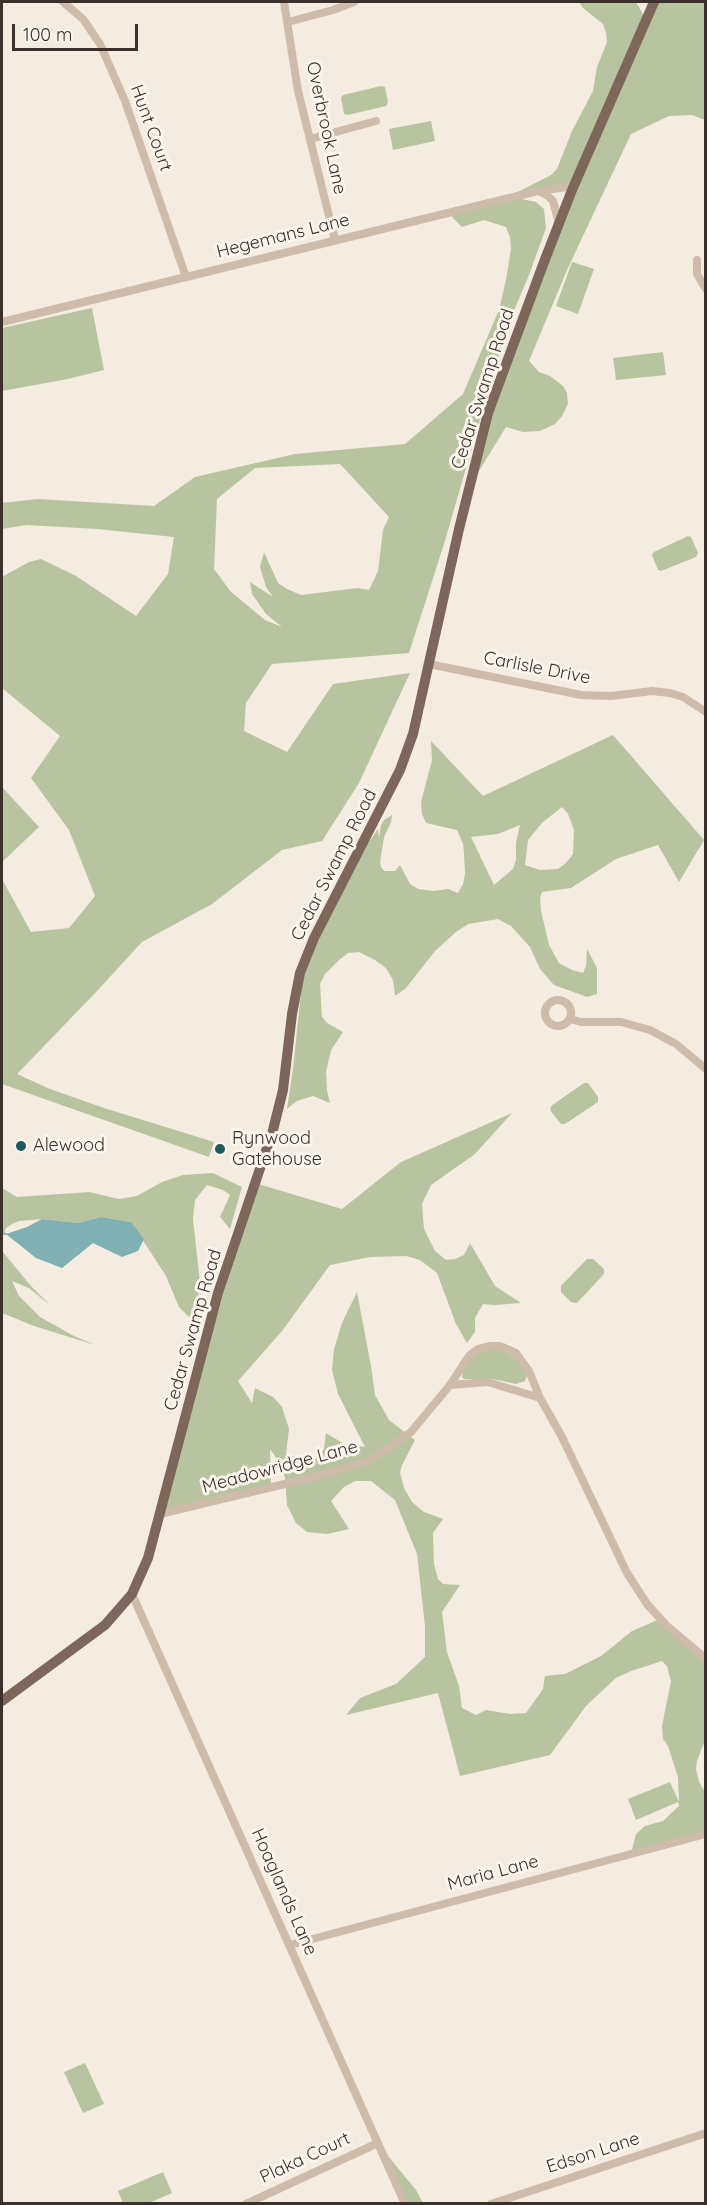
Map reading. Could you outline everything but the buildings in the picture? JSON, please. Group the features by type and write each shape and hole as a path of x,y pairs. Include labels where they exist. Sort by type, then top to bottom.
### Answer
{"main road":[{"name":"Cedar Swamp Road","path":"2,1701 105,1625 132,1594 148,1558 218,1293 273,1130 283,1090 292,1014 300,973 314,938 400,770 413,734 461,518 488,413 559,223 654,2"}],"street":[{"name":"Hunt Court","path":"63,2 83,19 100,44 125,101 186,277"},
{"name":"Overbrook Lane","path":"284,2 298,91 335,240"},
{"path":"288,22 354,2"},
{"path":"310,139 376,121"},
{"name":"Hegemans Lane","path":"2,322 538,191 574,186"},
{"path":"538,191 553,201 559,223"},
{"path":"697,260 697,274 705,289"},
{"name":"Carlisle Drive","path":"429,664 581,695 611,696 652,691 670,693 683,698 705,712"},
{"path":"570,1019 581,1022 621,1022 650,1030 676,1044 705,1069"},
{"name":"Meadowridge Lane","path":"160,1514 322,1475 370,1460 411,1432 450,1385 469,1356 477,1349 500,1346 516,1353 530,1371 540,1398 627,1574 647,1604 666,1625 705,1659"},
{"path":"450,1385 488,1382 540,1398"},
{"name":"Hoaglands Lane","path":"132,1594 405,2204"},
{"name":"Maria Lane","path":"290,1945 705,1834"},
{"name":"Edson Lane","path":"491,2204 705,2133"},
{"name":"Plaka Court","path":"246,2204 378,2143"}],"green space":[{"path":"579,2 636,2 646,19 654,2 705,2 705,120 692,115 669,116 631,134 567,270 529,361 539,372 550,376 563,386 567,393 568,404 562,416 555,424 540,431 523,432 506,427 469,487 476,456 572,190 512,197 536,202 544,209 546,228 507,327 444,544 409,653 272,664 246,703 244,731 287,752 333,684 410,673 359,783 322,841 282,850 212,904 142,942 17,1074 50,1089 104,1108 214,1142 209,1157 2,1084 2,879 31,932 69,928 95,896 69,830 31,778 60,736 2,688 2,577 29,562 41,559 76,576 136,616 168,574 174,537 27,525 2,529 2,503 38,499 154,506 195,477 295,454 405,444 463,394 499,310 506,280 511,249 506,227 484,220 462,227 452,217 454,214 506,198 551,175 557,169 572,131 593,91 597,67 607,42 603,24","holes":["340,464 389,517 383,530 378,571 369,590 358,588 301,595 278,583 264,552 260,567 266,587 273,597 250,582 252,594 266,614 282,627 265,620 231,592 214,569 217,499 255,468"]},
{"path":"385,87 388,102 386,106 344,114 341,98 343,95"},
{"path":"431,121 435,141 393,150 389,129"},
{"path":"572,262 594,269 578,314 556,306"},
{"path":"92,308 104,370 2,391 2,328"},
{"path":"663,352 666,375 616,380 613,358"},
{"path":"688,536 691,537 698,553 696,557 661,571 658,570 652,555 654,552"},
{"path":"613,735 704,840 679,882 658,845 616,859 571,888 542,892 541,911 549,945 559,963 583,973 586,966 587,949 597,968 597,994 587,997 554,985 540,969 530,947 511,926 498,919 468,924 456,932 435,951 406,988 395,996 393,980 386,968 359,952 348,953 325,974 320,984 322,1017 327,1023 343,1032 331,1050 326,1072 330,1103 313,1096 297,1101 287,1109 302,983 315,944 361,853 378,829 379,838 384,820 392,815 384,837 380,862 384,871 395,871 400,865 410,884 418,889 433,891 448,889 458,893 463,884 465,874 463,844 457,830 426,823 422,814 421,802 432,760 431,741 483,796","holes":["562,807 568,814 574,830 573,854 558,869 540,870 525,865 528,840 542,823","520,825 513,869 494,885 471,837 498,834"]},
{"path":"2,787 39,827 2,862"},
{"path":"584,1083 588,1083 598,1097 598,1102 565,1124 561,1124 550,1110 551,1106"},
{"path":"512,1113 475,1154 431,1185 422,1204 424,1229 435,1251 446,1260 455,1259 464,1255 470,1243 495,1286 521,1303 483,1304 475,1318 475,1332 467,1343 456,1324 437,1273 420,1260 406,1256 370,1257 330,1265 282,1331 238,1381 252,1403 255,1388 273,1397 282,1407 289,1429 286,1454 306,1460 316,1459 324,1449 326,1433 344,1444 365,1447 338,1394 332,1370 334,1349 342,1323 357,1292 375,1395 389,1420 415,1440 400,1473 404,1488 412,1502 424,1512 443,1519 433,1533 434,1564 438,1579 443,1584 460,1585 442,1612 447,1652 459,1686 462,1708 476,1715 486,1710 510,1714 526,1713 543,1689 545,1676 565,1674 601,1656 632,1631 660,1619 705,1659 705,1740 696,1769 699,1782 705,1792 705,1834 631,1854 636,1834 645,1826 663,1821 679,1806 678,1802 636,1820 628,1799 670,1782 679,1802 678,1777 668,1746 663,1739 662,1726 671,1681 667,1666 662,1661 616,1678 586,1706 550,1755 460,1776 438,1693 346,1715 360,1698 396,1684 425,1657 425,1626 417,1554 395,1500 371,1481 355,1481 344,1487 331,1501 349,1529 327,1534 307,1532 296,1523 287,1505 285,1478 280,1463 270,1449 271,1487 160,1514 255,1183 342,1209 401,1162"},
{"path":"213,1173 242,1187 230,1229 220,1217 230,1195 207,1185 195,1200 193,1219 200,1283 194,1322 179,1307 166,1276 131,1222 101,1217 78,1223 42,1219 19,1221 6,1228 2,1238 2,1188 17,1197 89,1192 119,1199 137,1196 162,1182 183,1175"},
{"path":"2,1248 30,1285 51,1306 29,1288 12,1281 19,1296 40,1317 95,1345 34,1326 2,1313"},
{"path":"587,1259 593,1259 604,1269 604,1274 577,1303 571,1302 561,1292 561,1286"},
{"path":"500,1349 518,1359 527,1375 525,1381 516,1384 493,1379 464,1379 462,1377 464,1364 481,1351"},
{"path":"85,2063 104,2104 83,2113 64,2072"},
{"path":"379,2145 416,2190 423,2203 405,2203"},
{"path":"163,2172 172,2193 149,2203 123,2203 118,2191"}],"water":[{"path":"101,1217 131,1222 144,1239 138,1251 122,1257 93,1243 62,1268 36,1258 6,1234 42,1219 78,1223"}],"waterway":[{"path":"2,1233 6,1234"}],"place":[{"name":"Alewood","path":"21,1146"},
{"name":"Rynwood Gatehouse","path":"220,1149"}]}
